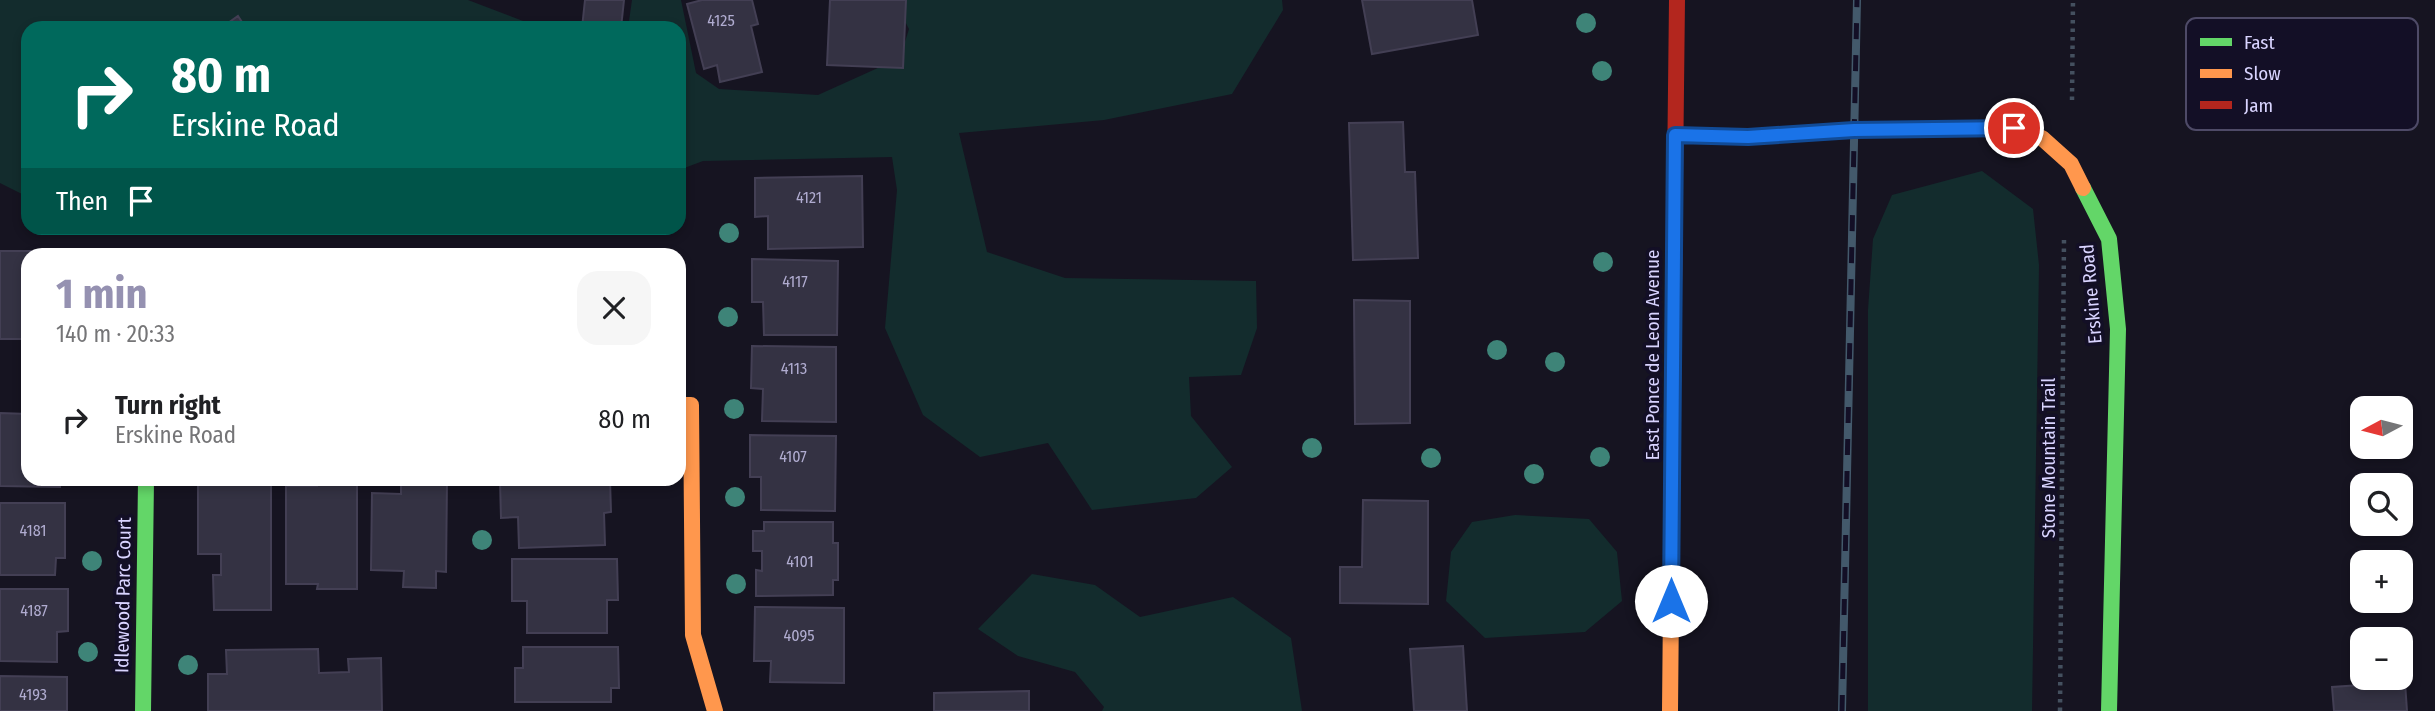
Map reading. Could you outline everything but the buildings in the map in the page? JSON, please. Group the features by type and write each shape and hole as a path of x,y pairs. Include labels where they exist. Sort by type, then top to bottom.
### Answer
{"street":[{"name":"East Ponce de Leon Avenue","path":"1670,711 1677,0"},
{"name":"Erskine Road","path":"1675,135 1748,137 1854,130 2014,128 2042,138 2071,164 2109,239 2118,328 2109,711"},
{"path":"686,405 691,405 693,635 715,711"},
{"name":"Idlewood Parc Court","path":"143,711 146,486"}],"path":[{"path":"2072,100 2073,0"},
{"name":"Stone Mountain Trail","path":"2060,711 2064,237"}],"green space":[{"path":"0,0 468,0 523,21 21,21 21,194 0,183"},
{"path":"632,0 681,0 685,21 629,21"},
{"path":"894,0 1282,0 1283,10 1232,94 1104,120 959,133 987,252 1065,278 1256,281 1257,328 1241,375 1189,377 1191,416 1232,467 1196,498 1092,510 1048,443 980,457 923,415 885,328 897,190 892,157 703,161 686,167 686,24 696,73 719,89 818,95 900,58 909,29"},
{"path":"1982,171 2033,209 2039,265 2032,711 1868,711 1868,310 1873,239 1892,195"},
{"path":"1515,515 1589,519 1617,552 1622,601 1585,632 1485,638 1446,601 1451,552 1472,522"},
{"path":"1032,574 1095,585 1140,617 1233,597 1291,638 1302,711 1102,711 1104,707 1075,672 1018,656 978,629"}],"railway":[{"path":"1842,711 1857,0"}],"traffic: fast":[{"path":"2083,188 2109,239 2118,329 2109,711"},
{"path":"143,711 146,486"}],"traffic: slow":[{"path":"1675,135 1748,137 1854,130 2013,128 2042,138 2071,164 2083,188"},
{"path":"1670,711 1675,177"},
{"path":"686,405 691,405 693,635 715,711"}],"traffic: jam":[{"path":"1675,177 1677,0"}],"route":[{"path":"1671,601 1675,135 1748,137 1854,130 2014,128"}]}
